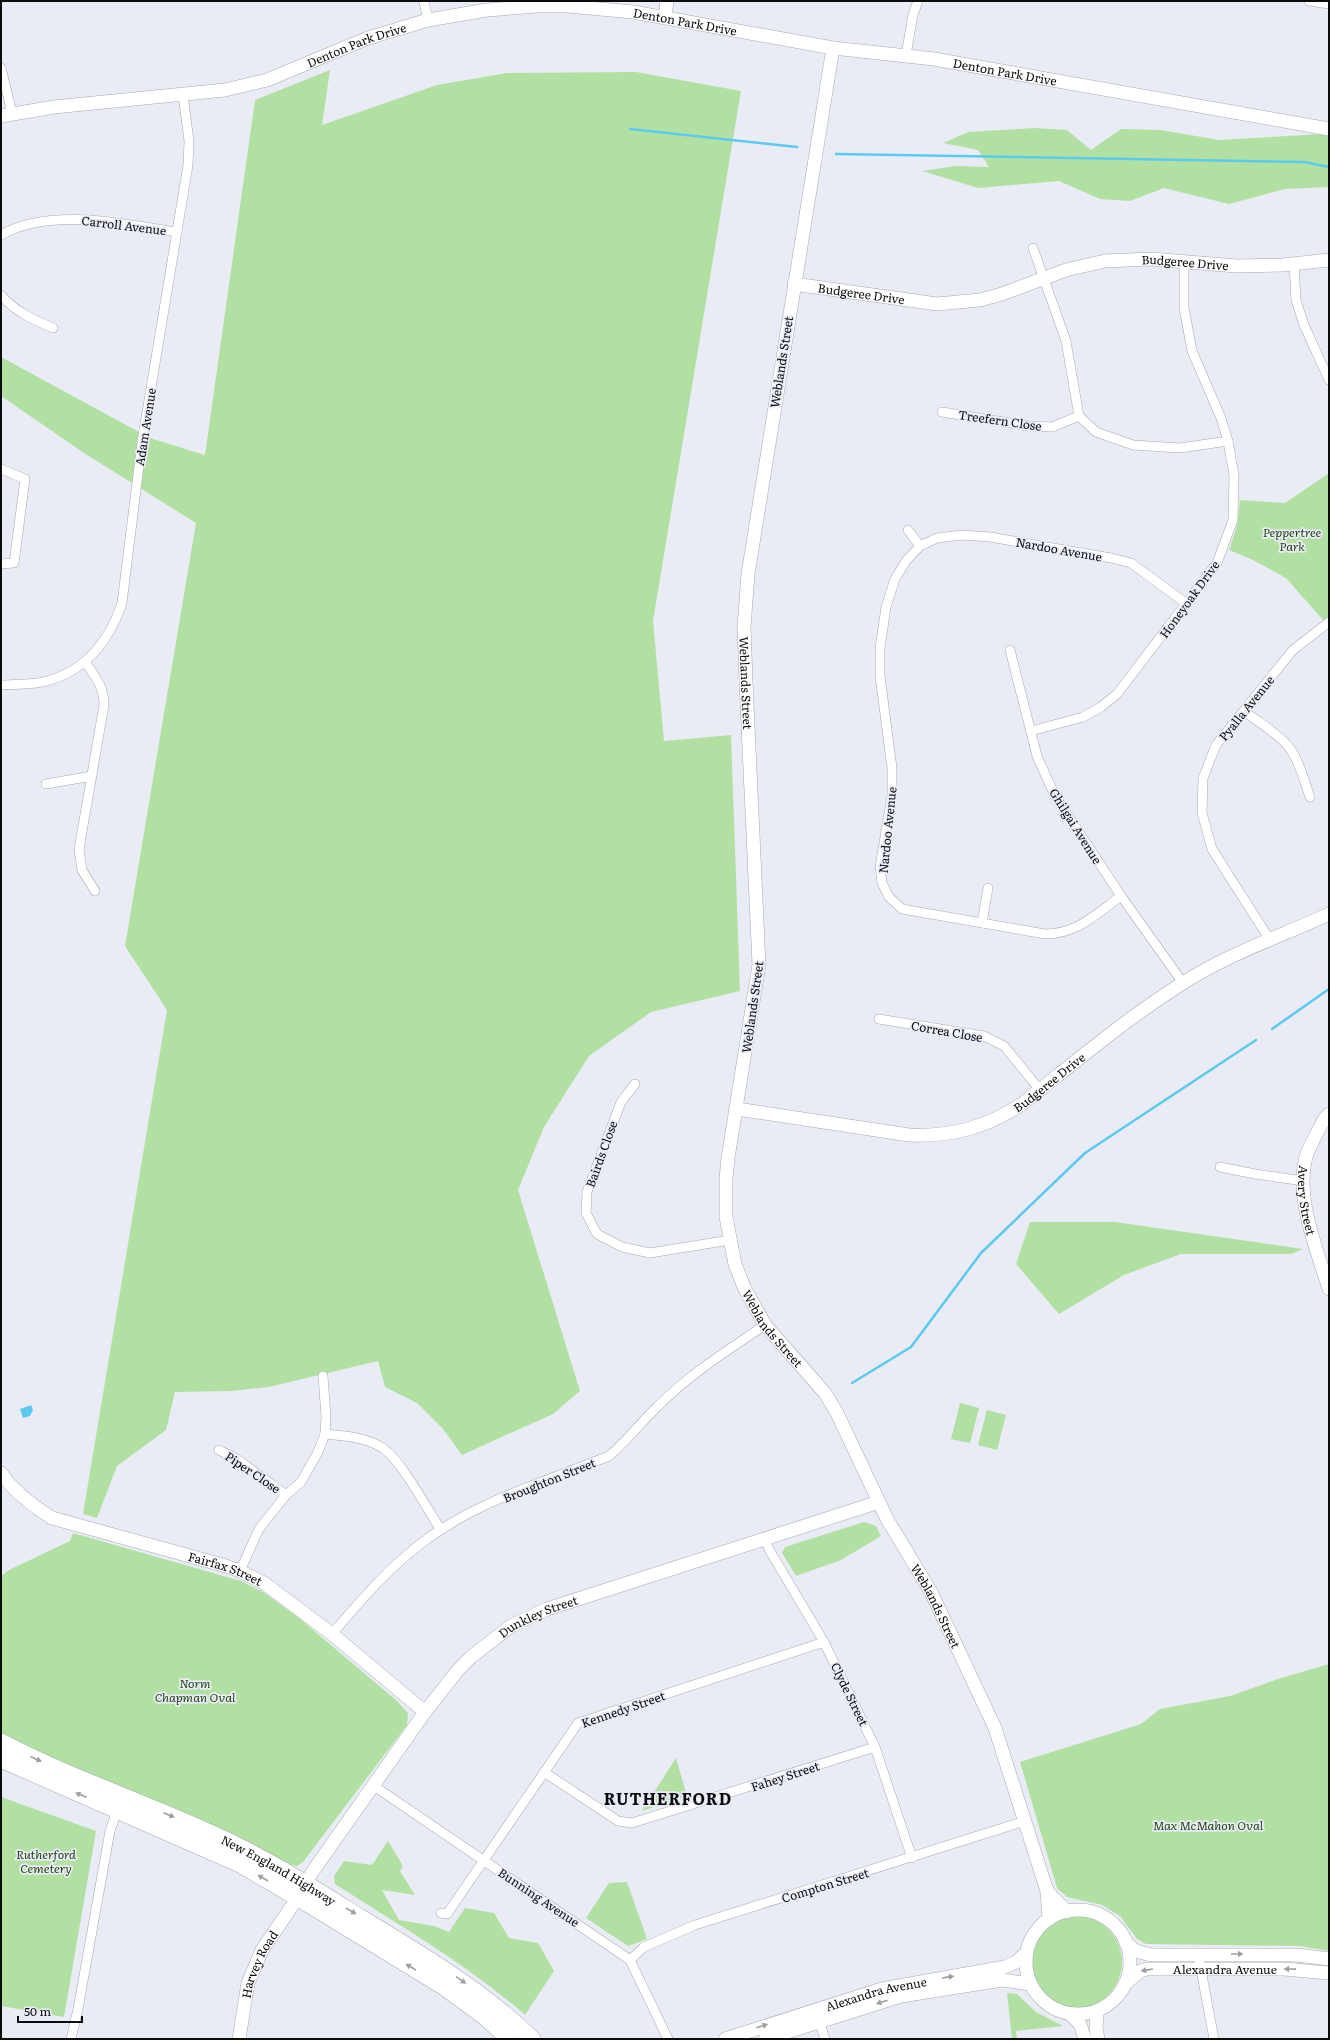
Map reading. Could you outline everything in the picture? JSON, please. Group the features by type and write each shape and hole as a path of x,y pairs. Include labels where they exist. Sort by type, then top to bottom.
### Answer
{"highway":[{"name":"New England Highway","path":"1,1742 254,1854 301,1891 454,1994 484,2016 510,2039"},
{"name":"New England Highway","path":"1,1759 301,1891 453,1974 501,2010 532,2039"},
{"path":"117,1811 130,1804 141,1803"}],"street":[{"path":"424,1 428,20"},
{"path":"665,17 667,1"},
{"path":"906,56 913,15 918,1"},
{"path":"1309,1 1329,4"},
{"name":"Denton Park Drive","path":"7,115 46,108 225,90 267,80 368,38 428,20 487,10 568,4 665,17 833,48 906,56 1329,129"},
{"name":"Weblands Street","path":"833,48 753,534 746,601 744,627 746,682 759,955 756,990 726,1179 726,1217 736,1264 744,1286 765,1325 825,1393 846,1430 879,1502 927,1584 985,1704 1004,1753 1047,1891 1049,1919"},
{"path":"1,68 7,115"},
{"name":"Adam Avenue","path":"1,685 46,681 63,675 85,662 106,638 115,622 122,603 136,485 188,165 189,149 183,95"},
{"name":"Carroll Avenue","path":"1,235 39,223 73,219 105,221 177,232"},
{"path":"1033,248 1066,341 1079,416 1096,432 1133,445 1180,448 1228,440"},
{"name":"Budgeree Drive","path":"794,284 937,304 980,300 1086,264 1105,261 1151,259 1237,266 1294,264 1329,260"},
{"name":"Honeyoak Drive","path":"1031,731 1083,717 1101,707 1117,694 1217,563 1233,520 1234,475 1228,440 1221,418 1192,351 1184,308 1184,262"},
{"path":"1294,264 1296,300 1304,325 1329,380"},
{"path":"1,295 8,303 35,320 53,328"},
{"name":"Treefern Close","path":"942,412 1029,426 1052,427 1079,416"},
{"path":"1,469 11,475 25,479 14,563 1,564"},
{"path":"908,530 920,546"},
{"name":"Nardoo Avenue","path":"1121,896 1076,928 1060,934 1045,934 902,909 889,898 882,883 880,867 892,795 892,768 880,676 880,648 886,607 895,580 906,561 920,546 937,538 962,535 990,537 1111,558 1131,563 1187,604"},
{"name":"Pyalla Avenue","path":"1270,940 1212,849 1202,814 1203,778 1216,745 1293,650 1329,622"},
{"name":"Ghilgai Avenue","path":"1010,650 1037,756 1055,796 1121,896 1183,983"},
{"path":"85,662 100,683 104,694 104,705 79,849 82,870 95,892"},
{"path":"1244,711 1278,736 1288,746 1295,758 1310,797"},
{"path":"46,784 92,776"},
{"path":"982,923 988,888"},
{"name":"Budgeree Drive","path":"737,1109 909,1136 953,1134 989,1123 1006,1115 1143,1011 1183,983 1213,966 1329,914"},
{"name":"Correa Close","path":"879,1019 984,1036 1004,1046 1040,1090"},
{"name":"Bairds Close","path":"635,1084 621,1102 587,1192 586,1213 597,1234 622,1246 650,1253 730,1240"},
{"name":"Avery Street","path":"1329,1114 1325,1118 1306,1156 1304,1181 1307,1215 1329,1289"},
{"path":"1220,1167 1304,1181"},
{"name":"Broughton Street","path":"332,1634 392,1568 441,1530 488,1505 609,1456 622,1445 658,1406 692,1376 765,1325"},
{"path":"240,1571 259,1529 286,1495 301,1482 311,1467 325,1434 326,1401 323,1376"},
{"path":"325,1434 353,1437 370,1442 384,1449 395,1459 441,1530"},
{"name":"Piper Close","path":"219,1450 237,1459 286,1495"},
{"name":"Fairfax Street","path":"1,1473 11,1486 32,1505 52,1518 240,1571 264,1583 332,1634 425,1712"},
{"name":"Dunkley Street","path":"301,1891 313,1871 425,1712 471,1657 511,1626 547,1609 879,1502"},
{"name":"Clyde Street","path":"765,1540 824,1642 875,1747 912,1858"},
{"name":"Kennedy Street","path":"441,1913 447,1914 578,1723 824,1642"},
{"name":"Fahey Street","path":"544,1772 618,1821 632,1823 875,1747"},
{"name":"Bunning Avenue","path":"374,1786 630,1960"},
{"path":"71,2039 78,2010 110,1831 117,1811"},
{"name":"Compton Street","path":"630,1960 644,1947 695,1925 912,1858 1025,1821"},
{"name":"Harvey Road","path":"239,2039 248,1983 257,1961 262,1950 301,1891"},
{"name":"Weblands Street","path":"1047,1891 1067,1912"},
{"path":"1086,1911 1104,1918 1118,1930 1126,1943 1130,1965 1125,1984 1118,1995 1109,2004 1097,2011 1081,2014 1070,2014 1051,2007 1042,2001 1030,1984 1026,1969 1026,1953 1034,1934 1049,1919 1067,1912 1086,1911"},
{"name":"Alexandra Avenue","path":"1126,1943 1143,1954 1297,1955 1329,1959"},
{"name":"Alexandra Avenue","path":"725,2039 882,1989 1005,1967 1016,1962 1026,1953"},
{"path":"1198,1954 1214,2039"},
{"path":"630,1960 668,2039"},
{"name":"Alexandra Avenue","path":"1125,1984 1140,1971 1147,1969 1295,1969 1329,1973"},
{"name":"Alexandra Avenue","path":"765,2039 901,1996 1002,1980 1030,1984"},
{"path":"816,2010 825,2039"},
{"path":"1097,2011 1096,2028 1098,2039"},
{"path":"1070,2014 1080,2024 1085,2039"}],"green space":[{"path":"330,70 322,125 437,85 507,73 636,72 741,91 653,621 664,741 731,735 740,991 651,1012 589,1056 544,1127 518,1190 580,1391 553,1414 462,1455 443,1429 417,1403 385,1387 378,1361 269,1387 231,1391 175,1392 166,1430 117,1466 97,1518 83,1514 167,1010 125,946 196,523 84,453 1,396 1,357 150,438 205,455 255,100"},
{"path":"1035,128 1067,130 1091,150 1121,129 1161,130 1219,140 1321,134 1329,136 1329,187 1285,189 1229,204 1164,188 1130,201 1100,199 1059,181 978,188 922,171 956,166 989,167 978,150 943,143 968,132"},
{"name":"Peppertree Park","path":"1329,473 1329,617 1323,620 1286,578 1253,560 1229,550 1237,526 1240,500 1285,503"},
{"path":"1030,1222 1115,1222 1303,1249 1291,1254 1181,1254 1124,1275 1059,1314 1016,1264"},
{"path":"960,1403 979,1408 970,1443 951,1439"},
{"path":"987,1410 1006,1415 997,1450 978,1445"},
{"path":"864,1522 876,1526 881,1536 841,1560 796,1576 782,1553 785,1547"},
{"name":"Norm Chapman Oval","path":"73,1533 241,1581 263,1592 299,1618 397,1701 408,1713 407,1725 303,1862 297,1866 291,1865 184,1813 38,1753 1,1734 1,1576 9,1570 70,1541"},
{"name":"Max McMahon Oval","path":"1329,1664 1329,1951 1300,1946 1146,1944 1137,1939 1120,1916 1102,1905 1067,1897 1057,1888 1020,1762 1141,1724 1160,1709 1230,1696 1278,1679"},
{"path":"676,1758 687,1796 642,1811"},
{"name":"Rutherford Cemetery","path":"1,1797 96,1831 64,2017 1,2006"},
{"path":"388,1841 403,1866 400,1871 415,1895 382,1890 399,1920 434,1926 449,1932 465,1908 494,1913 509,1938 538,1943 554,1971 525,2015 503,1996 457,1962 335,1884 334,1876 344,1861 372,1865"},
{"path":"627,1882 647,1939 628,1946 586,1918 609,1883"},
{"path":"1067,1916 1085,1916 1102,1923 1115,1936 1122,1953 1122,1971 1115,1988 1102,2001 1085,2008 1067,2008 1050,2001 1037,1988 1030,1971 1030,1953 1037,1936 1050,1923"},
{"path":"1007,1993 1017,1994 1036,2012 1063,2026 1016,2031 1017,2039 1012,2039"}],"water":[{"path":"31,1405 33,1410 30,1416 23,1418 20,1409"}],"waterway":[{"path":"630,129 797,147"},
{"path":"836,154 1304,162 1329,167"},
{"path":"1272,1029 1329,989"},
{"path":"852,1383 911,1347 981,1253 1085,1153 1256,1040"}],"district":[{"name":"RUTHERFORD","path":"668,1798"}]}
